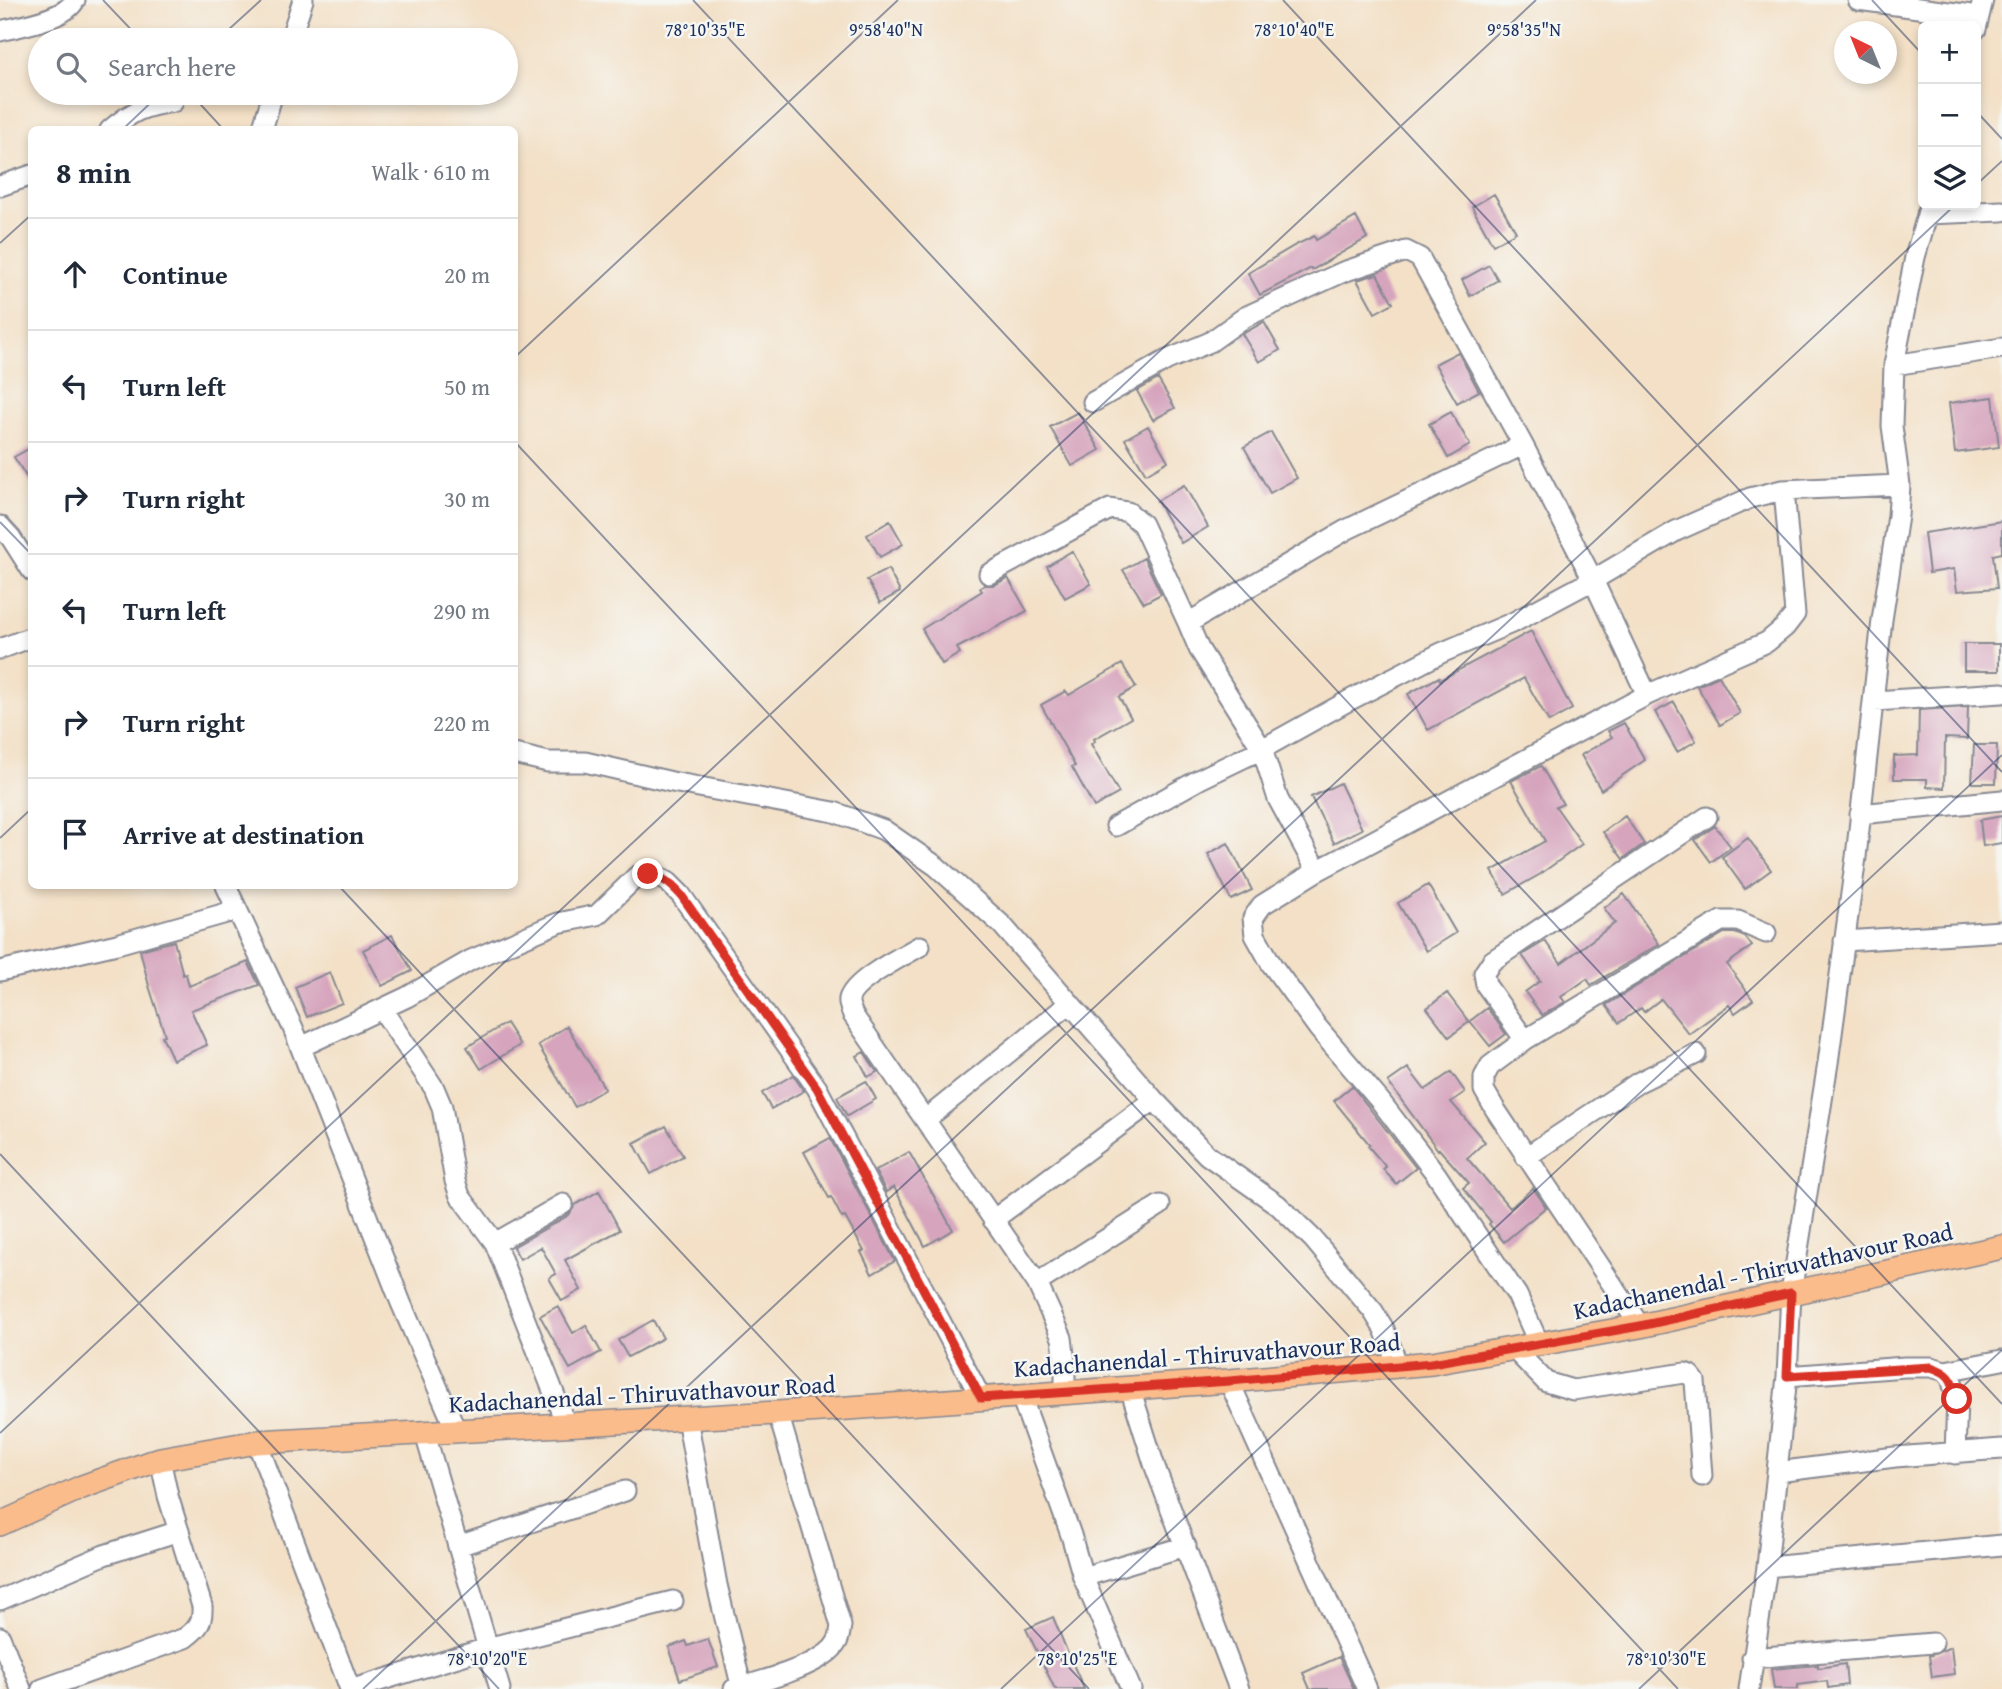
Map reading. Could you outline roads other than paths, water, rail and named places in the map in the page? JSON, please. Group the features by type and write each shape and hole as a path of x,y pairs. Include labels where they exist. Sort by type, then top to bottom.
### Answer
{"main road":[{"name":"Kadachanendal - Thiruvathavour Road","path":"0,1524 82,1487 160,1459 257,1442 778,1413 1230,1381 1432,1363 1640,1326 2002,1247"}],"street":[{"path":"0,31 62,13 73,5 75,0"},
{"path":"294,28 303,0"},
{"path":"1857,0 1979,15"},
{"path":"115,126 127,115 149,105"},
{"path":"263,126 269,105"},
{"path":"0,186 28,176"},
{"path":"1749,1689 1768,1567 1787,1376 1791,1293 1816,1146 1856,857 1900,485 1892,426 1894,365 1915,257 1928,210"},
{"path":"1965,210 2002,211"},
{"path":"1093,402 1167,360 1210,342 1245,317 1343,272 1406,251 1420,258 1523,445 1593,580 1647,695"},
{"path":"1894,365 2002,348"},
{"path":"1188,623 1346,530 1523,445"},
{"path":"1116,826 1441,653 1514,622 1676,531 1749,498 1784,490 1900,485"},
{"path":"1539,1344 1517,1295 1436,1174 1381,1102 1318,1028 1272,965 1255,935 1253,918 1262,905 1317,871 1647,695 1767,642 1785,627 1795,614 1784,490"},
{"path":"989,574 1110,509 1128,512 1143,524 1199,649 1262,749 1278,799 1317,871"},
{"path":"0,526 28,564"},
{"path":"0,649 28,638"},
{"path":"1874,701 2002,693"},
{"path":"518,755 548,762 585,762 672,782 834,812 884,830 936,866 1002,925 1154,1100 1207,1155 1278,1205 1313,1239 1373,1311 1384,1329 1398,1366"},
{"path":"1860,814 2002,800"},
{"path":"1525,1040 1486,985 1484,973 1492,961 1707,817"},
{"path":"301,1047 382,1009 471,960 558,923 597,915 637,876 657,876 668,882 681,895 817,1088 981,1398"},
{"path":"227,889 301,1047 401,1303 456,1430"},
{"path":"0,971 117,944 237,910"},
{"path":"1640,1326 1484,1090 1484,1077 1490,1066 1525,1040 1721,921 1738,920 1766,933"},
{"path":"1844,941 2002,931"},
{"path":"920,946 859,984 850,995 848,1003 853,1015 1037,1283 1062,1338 1065,1391"},
{"path":"925,1120 1070,1003"},
{"path":"382,1009 434,1088 442,1107 460,1196 495,1243 566,1424"},
{"path":"1526,1157 1639,1082 1696,1054"},
{"path":"993,1220 1154,1100"},
{"path":"495,1243 563,1204"},
{"path":"1037,1283 1160,1205"},
{"path":"1514,1349 1546,1382 1573,1390 1685,1373 1690,1375 1695,1381 1702,1476"},
{"path":"1787,1376 1905,1367 1931,1367 1945,1371 2002,1360"},
{"path":"1945,1371 1951,1378 1957,1399 1955,1454"},
{"path":"1230,1381 1367,1689"},
{"path":"1130,1388 1155,1467 1239,1689"},
{"path":"1021,1396 1071,1535 1083,1577 1131,1689"},
{"path":"687,1418 717,1585 739,1688 790,1672 828,1653 838,1641 841,1626 778,1413"},
{"path":"425,1434 500,1689"},
{"path":"257,1442 351,1689 487,1648 673,1601"},
{"path":"1777,1472 1895,1457 2002,1449"},
{"path":"42,1689 185,1638 198,1628 202,1606 168,1496 160,1459"},
{"path":"458,1546 625,1490"},
{"path":"0,1600 104,1555 179,1531"},
{"path":"1768,1567 2002,1545"},
{"path":"1083,1577 1186,1546"},
{"path":"0,1637 20,1689"},
{"path":"1752,1658 1933,1643"}]}
